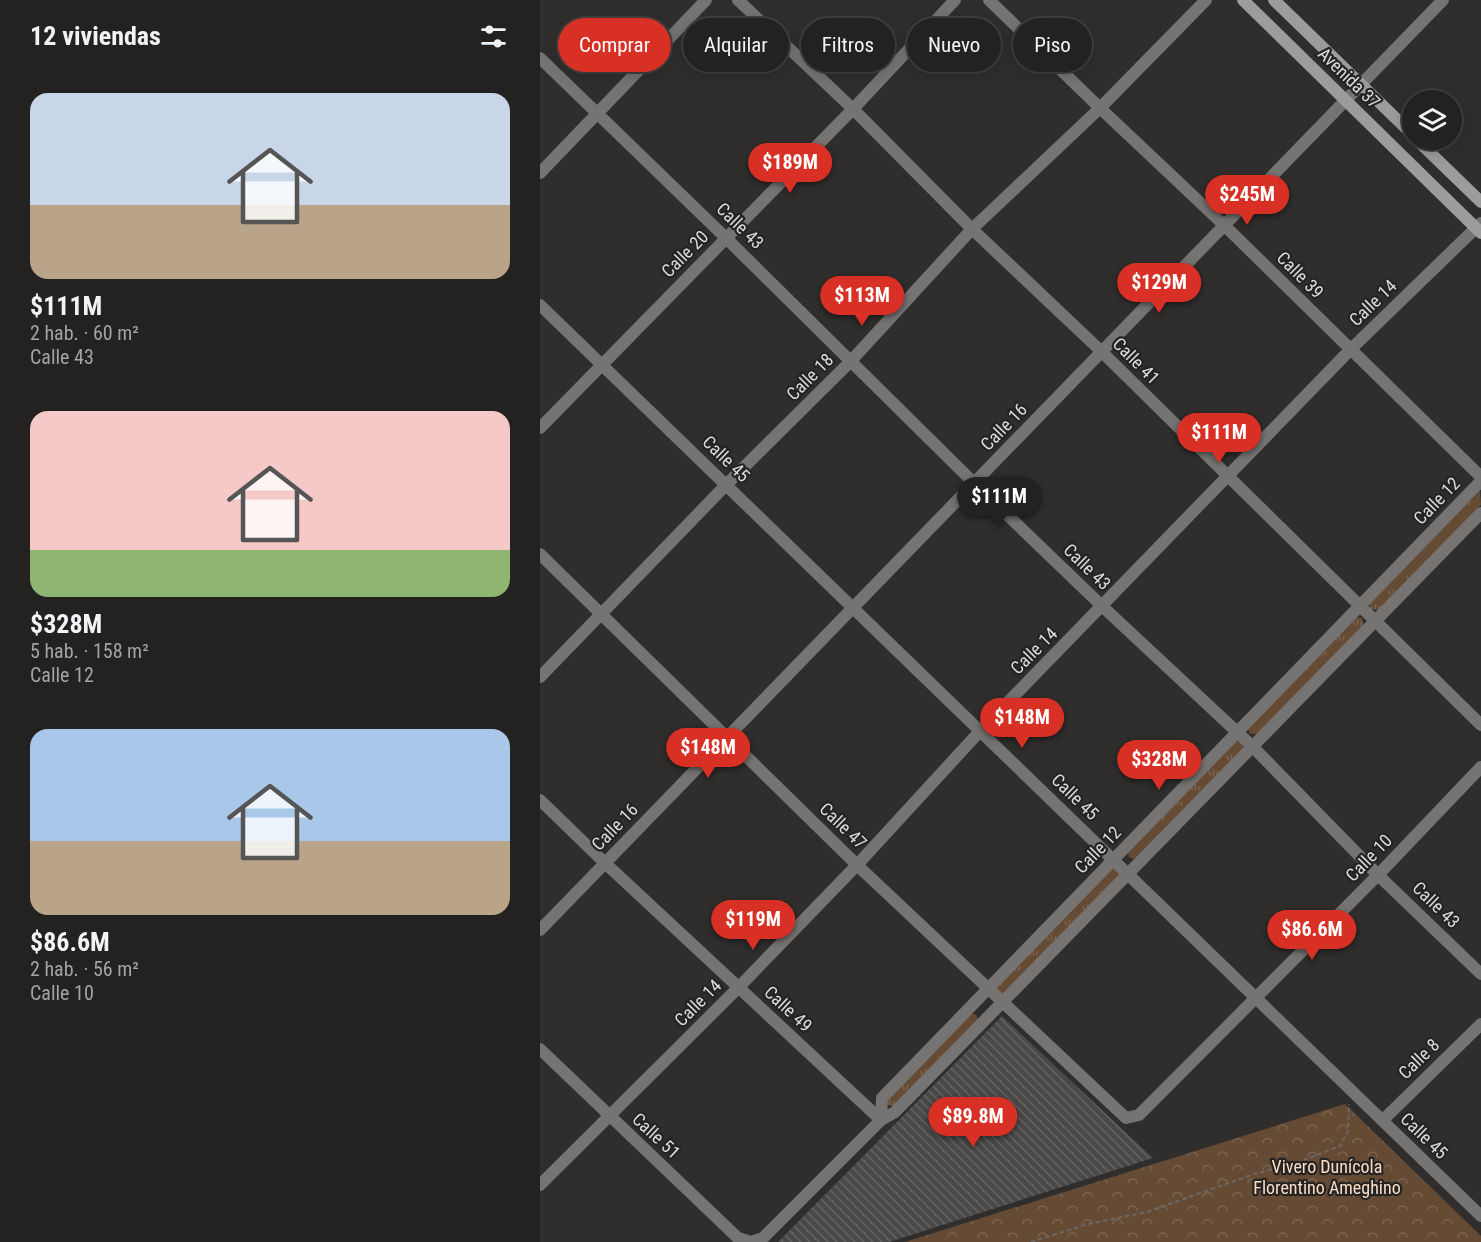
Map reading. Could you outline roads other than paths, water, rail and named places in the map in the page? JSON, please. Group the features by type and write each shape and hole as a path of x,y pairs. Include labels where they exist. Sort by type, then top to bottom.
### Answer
{"main road":[{"name":"Avenida 37","path":"1243,0 1479,228"},
{"name":"Avenida 37","path":"1274,0 1402,124"},
{"path":"1427,150 1481,202"}],"street":[{"path":"540,173 706,0"},
{"name":"Calle 41","path":"738,0 853,109 972,229 1102,352 1481,725"},
{"name":"Calle 20","path":"540,428 853,109 955,0"},
{"name":"Calle 39","path":"989,0 1224,225 1481,479"},
{"name":"Calle 18","path":"540,677 726,485 850,362 972,229 1100,108 1206,0"},
{"name":"Calle 16","path":"540,930 1443,0"},
{"name":"Calle 43","path":"540,58 1102,607 1252,746 1378,875 1481,974"},
{"name":"Calle 14","path":"540,1185 739,987 857,865 981,730 1350,350 1479,228"},
{"name":"Calle 45","path":"540,305 1481,1216"},
{"name":"Calle 12","path":"881,1120 882,1098 1481,479"},
{"name":"Calle 12","path":"751,1242 763,1238 881,1120 895,1112 1481,513"},
{"name":"Calle 47","path":"540,554 857,865 1126,1118"},
{"name":"Calle 10","path":"1126,1118 1139,1115 1378,875 1481,767"},
{"name":"Calle 49","path":"540,800 881,1120"},
{"name":"Calle 8","path":"1383,1120 1481,1024"},
{"name":"Calle 51","path":"540,1049 738,1238 751,1242"}],"park label":[{"name":"Vivero Dunícola Florentino Ameghino","path":"1327,1177"}]}
